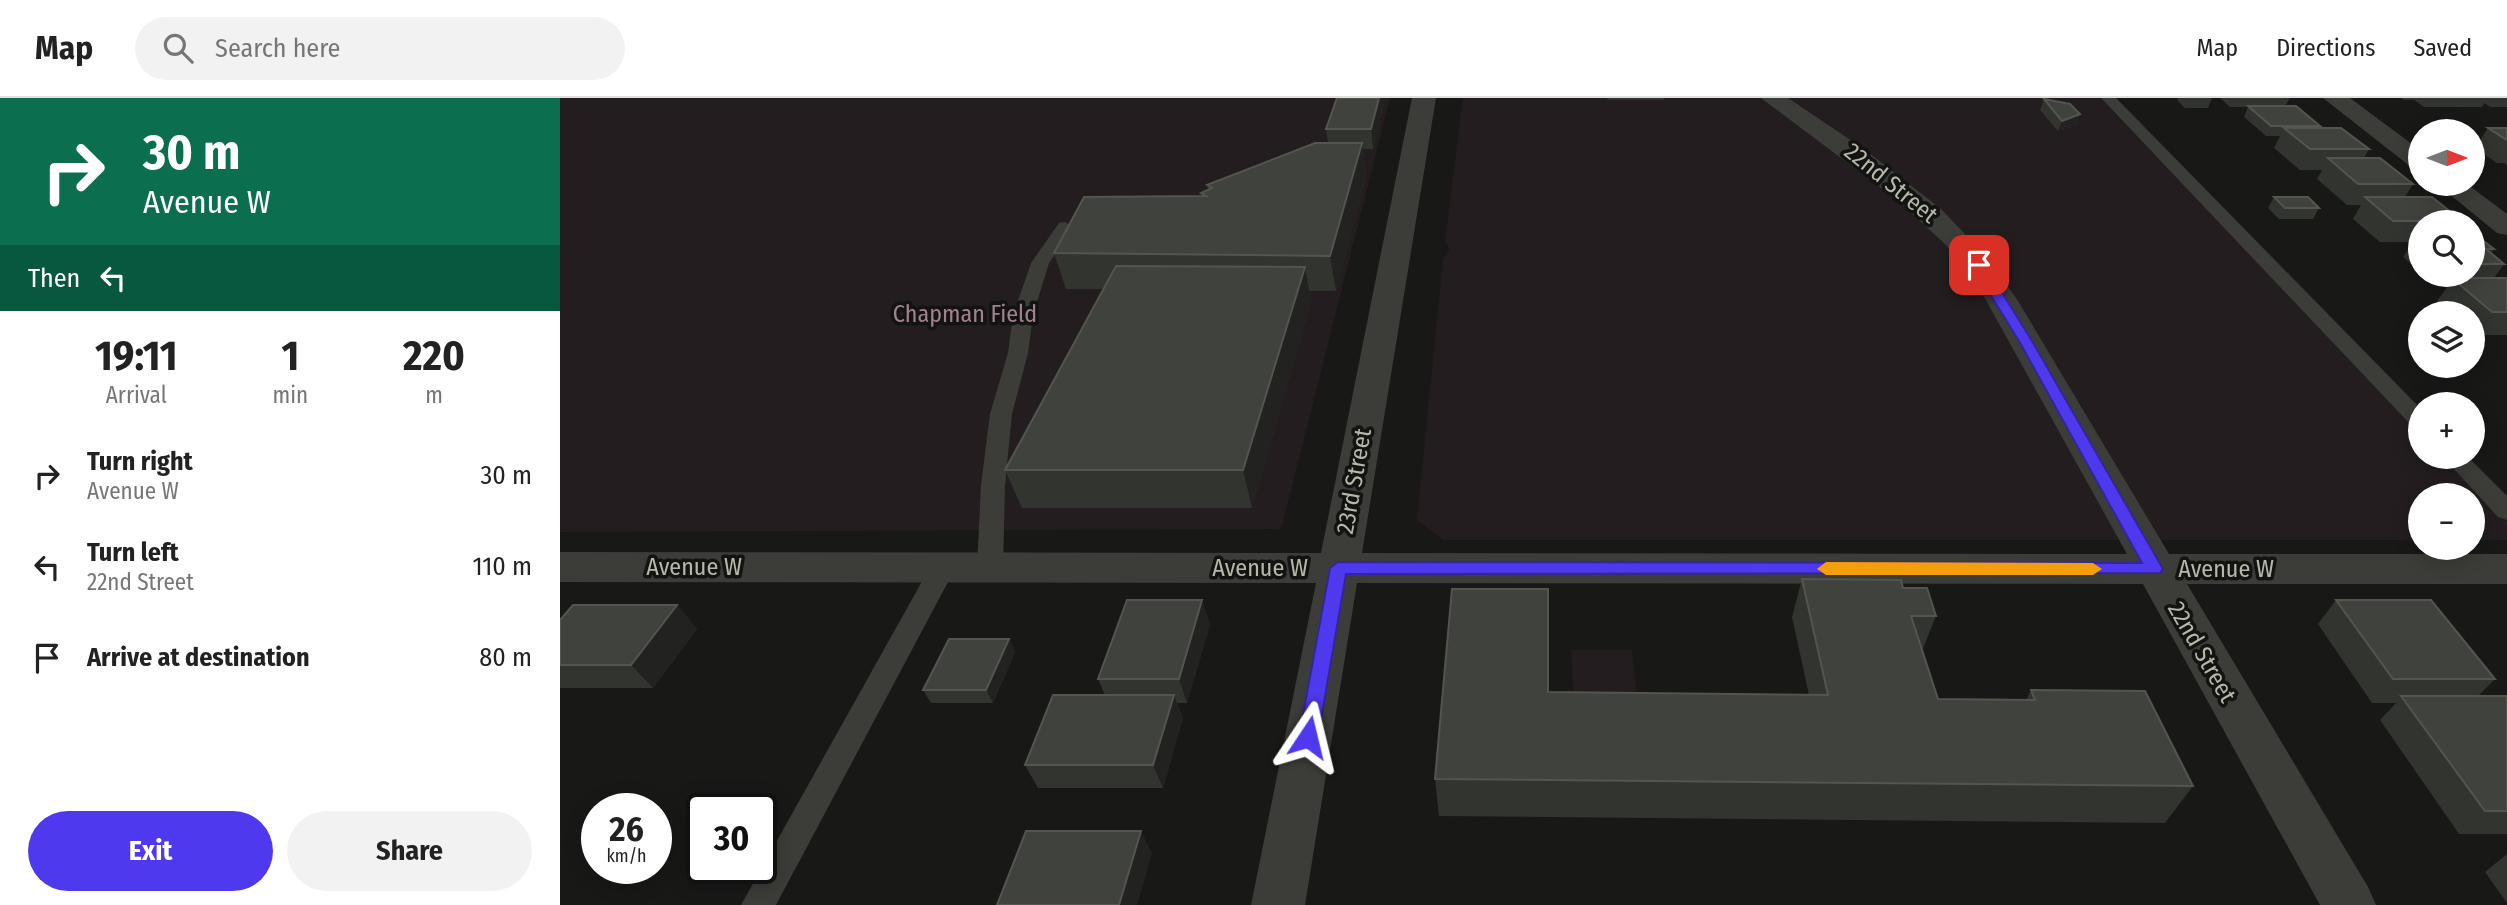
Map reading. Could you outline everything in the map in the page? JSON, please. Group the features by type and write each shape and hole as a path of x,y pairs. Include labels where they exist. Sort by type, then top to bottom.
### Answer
{"street":[{"name":"23rd Street","path":"1278,905 1423,98"},
{"name":"22nd Street","path":"1773,98 1890,178 1940,222 1979,265 2026,341 2154,569 2349,905"},
{"path":"2335,98 2408,153"},
{"path":"2466,196 2507,227"},
{"name":"Avenue W","path":"560,567 2507,569"}],"lane":[{"path":"2108,98 2408,409"},
{"path":"990,568 993,485 1001,414 1018,353 1023,315 1040,263 1065,227"},
{"path":"2467,469 2507,511"},
{"path":"758,905 943,567"}],"green space":[{"name":"Chapman Field","path":"560,98 1390,98 1281,529 560,532"},
{"path":"1463,98 2100,98 2408,419 2408,469 2457,469 2470,483 2408,483 2408,540 1443,540 1417,520 1443,260 1450,249 1445,242"},
{"path":"2485,498 2507,521 2507,540 2485,540"},
{"path":"1571,650 1632,650 1639,722 1576,724"}],"building":[{"path":"1337,98 1379,98 1371,129 1326,129"},
{"path":"2044,99 2070,104 2080,114 2062,121"},
{"path":"2248,106 2296,106 2320,126 2271,126"},
{"path":"2284,128 2341,128 2369,149 2310,149"},
{"path":"2488,128 2507,128 2507,140"},
{"path":"1315,143 1362,143 1330,256 1054,253 1084,197 1206,196 1201,193 1212,188 1207,185"},
{"path":"2328,158 2380,158 2408,180 2408,184 2358,184"},
{"path":"2274,197 2308,197 2319,208 2285,208"},
{"path":"2365,197 2432,197 2448,210 2408,210 2408,221 2393,221"},
{"path":"2485,242 2494,249 2486,249 2504,264 2485,264"},
{"path":"1116,266 1305,267 1243,470 1005,470"},
{"path":"2485,278 2507,278 2507,312 2492,312 2485,306 2485,301 2479,301 2463,287 2485,287"},
{"path":"1802,579 1901,580 1903,588 1927,588 1936,616 1911,616 1938,699 2035,700 2031,690 2145,691 2193,786 1435,779 1452,589 1548,589 1548,692 1828,695"},
{"path":"1127,600 1202,600 1179,679 1098,679"},
{"path":"2336,600 2431,600 2495,679 2393,679"},
{"path":"573,605 677,605 631,665 560,665 560,620"},
{"path":"949,639 1009,639 986,690 923,690"},
{"path":"1053,695 1174,695 1153,765 1025,765"},
{"path":"2401,696 2507,696 2507,811 2485,811"},
{"path":"1026,831 1141,831 1119,905 997,905"}],"slow traffic":[{"path":"1826,569 2093,569"}],"route":[{"path":"1308,737 1338,568 2154,569 2026,341 1979,265"}]}
